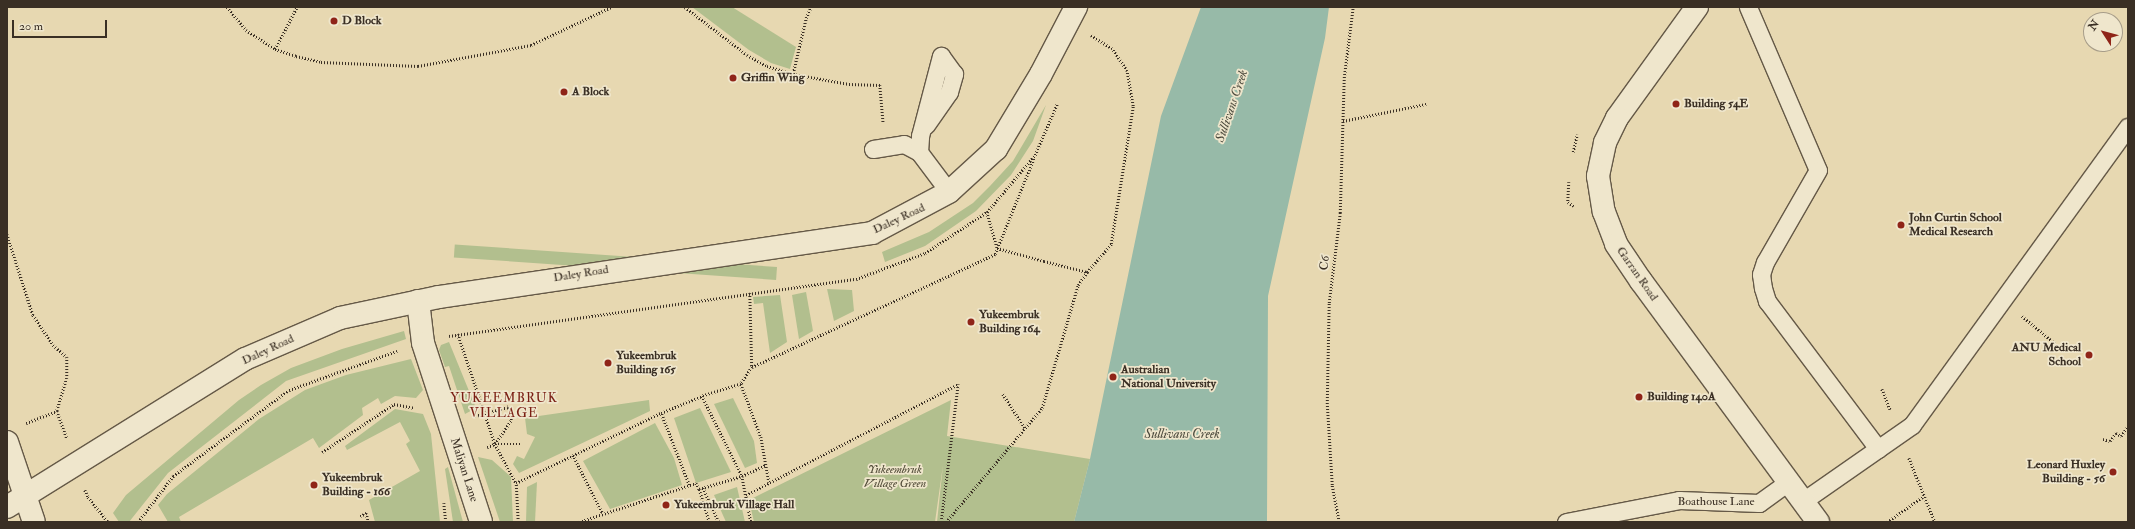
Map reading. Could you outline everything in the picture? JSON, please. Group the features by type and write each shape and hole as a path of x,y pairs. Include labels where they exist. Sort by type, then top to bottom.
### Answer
{"street":[{"name":"Daley Road","path":"16,501 245,359 340,318 418,301 639,265 872,233 949,192 996,149 1041,74 1076,7"},
{"name":"Garran Road","path":"1697,7 1617,118 1601,154 1599,192 1616,244 1818,522"},
{"name":"Maliyan Lane","path":"418,301 423,343 481,522"},
{"path":"7,442 16,501 34,522"}],"lane":[{"path":"1748,7 1818,170 1765,262 1762,274 1763,288 1767,301 1878,449"},
{"path":"1803,501 1912,425 2128,127"},
{"path":"919,152 921,131"},
{"path":"879,148 904,144 919,152 949,192"},
{"name":"Boathouse Lane","path":"1566,522 1679,500 1759,503 1789,481"}],"path":[{"path":"227,7 246,30 275,49 321,62 418,66 531,45 611,7"},
{"path":"275,49 297,7"},
{"path":"685,7 747,55 767,66 793,74 849,84 880,84 879,148"},
{"path":"791,82 806,18 811,7"},
{"name":"C6","path":"1339,522 1332,485 1327,404 1329,303 1340,213 1344,78 1353,7"},
{"path":"946,522 1042,408 1078,285 1111,244 1133,106 1127,71 1112,49 1091,36"},
{"path":"1343,121 1426,104"},
{"path":"752,366 995,254 1035,155"},
{"path":"987,212 997,248"},
{"path":"7,234 33,315 53,345 67,357 67,378 57,411 21,424"},
{"path":"997,248 1087,272"},
{"path":"516,483 661,413 702,396 741,384 752,366 750,293"},
{"path":"2019,313 2057,345"},
{"path":"458,334 495,444 516,483 518,522"},
{"path":"138,522 173,476 289,390 399,350"},
{"path":"741,384 761,437 769,482"},
{"path":"746,495 958,384 941,522"},
{"path":"1003,394 1025,428"},
{"path":"702,396 742,476 751,522"},
{"path":"322,452 394,404 446,414"},
{"path":"494,410 508,406 511,420 495,444"},
{"path":"661,413 689,485"},
{"path":"2103,439 2110,441 2116,433 2121,436 2128,426"},
{"path":"460,457 495,444 522,444"},
{"path":"573,455 603,514"},
{"path":"699,489 742,476 766,464"},
{"path":"579,522 696,483 709,522"},
{"path":"703,488 719,522"},
{"path":"1887,522 1924,495"},
{"path":"88,498 108,522"},
{"path":"360,516 366,513 369,522"}],"green space":[{"path":"692,7 732,7 796,47 790,69 771,63 749,50"},
{"path":"1046,105 1033,141 1011,175 976,211 925,246 885,262 882,252 929,232 973,203 1013,161"},
{"path":"455,244 777,267 776,280 454,257"},
{"path":"827,289 852,290 854,311 834,321"},
{"path":"806,292 813,331 799,339 792,295"},
{"path":"780,295 787,342 770,353 763,303 754,304 753,297"},
{"path":"404,331 406,339 286,381 168,473 129,522 119,522 113,513 126,495 239,400 261,385 291,368 342,349"},
{"path":"449,342 476,408 465,414 449,366 445,367 439,350 441,345"},
{"path":"411,359 423,390 416,398 395,396 381,404 378,398 362,408 363,415 319,448 313,438 179,517 181,522 168,522 158,505 167,494 259,419 305,390 346,375"},
{"path":"733,398 754,441 757,463 745,468 714,404"},
{"path":"649,400 650,411 519,473 513,464 517,456 524,459 535,437 527,434 525,418"},
{"name":"Yukeembruk Village Green","path":"951,400 947,436 1090,459 1074,522 937,522 943,465 935,522 754,522 749,500"},
{"path":"700,408 731,472 696,483 674,418"},
{"path":"395,409 423,414 431,434 440,522 375,522 369,500 420,471 406,444 410,441 400,422 347,450 345,446"},
{"path":"655,423 674,458 682,485 610,509 583,461"},
{"path":"478,457 492,460 511,477 513,522 500,522"},
{"path":"448,467 463,522 453,522 445,469"},
{"path":"537,482 535,522 526,522 527,487"},
{"path":"737,487 745,522 726,522 714,495"}],"water":[{"name":"Sullivans Creek","path":"1201,7 1329,7 1325,38 1268,296 1267,522 1074,522 1090,459 1161,116"}],"place":[{"name":"D Block","path":"334,21"},
{"name":"Griffin Wing","path":"733,78"},
{"name":"A Block","path":"564,92"},
{"name":"Building 54E","path":"1676,104"},
{"name":"John Curtin School Medical Research","path":"1901,225"},
{"name":"Yukeembruk Building 164","path":"971,322"},
{"name":"ANU Medical School","path":"2089,355"},
{"name":"Yukeembruk Building 165","path":"608,363"},
{"name":"Australian National University","path":"1113,377"},
{"name":"Building 140A","path":"1639,397"},
{"name":"Leonard Huxley Building - 56","path":"2113,472"},
{"name":"Yukeembruk Building - 166","path":"314,485"},
{"name":"Yukeembruk Village Hall","path":"666,505"}],"district":[{"name":"YUKEEMBRUK VILLAGE","path":"504,406"}]}
